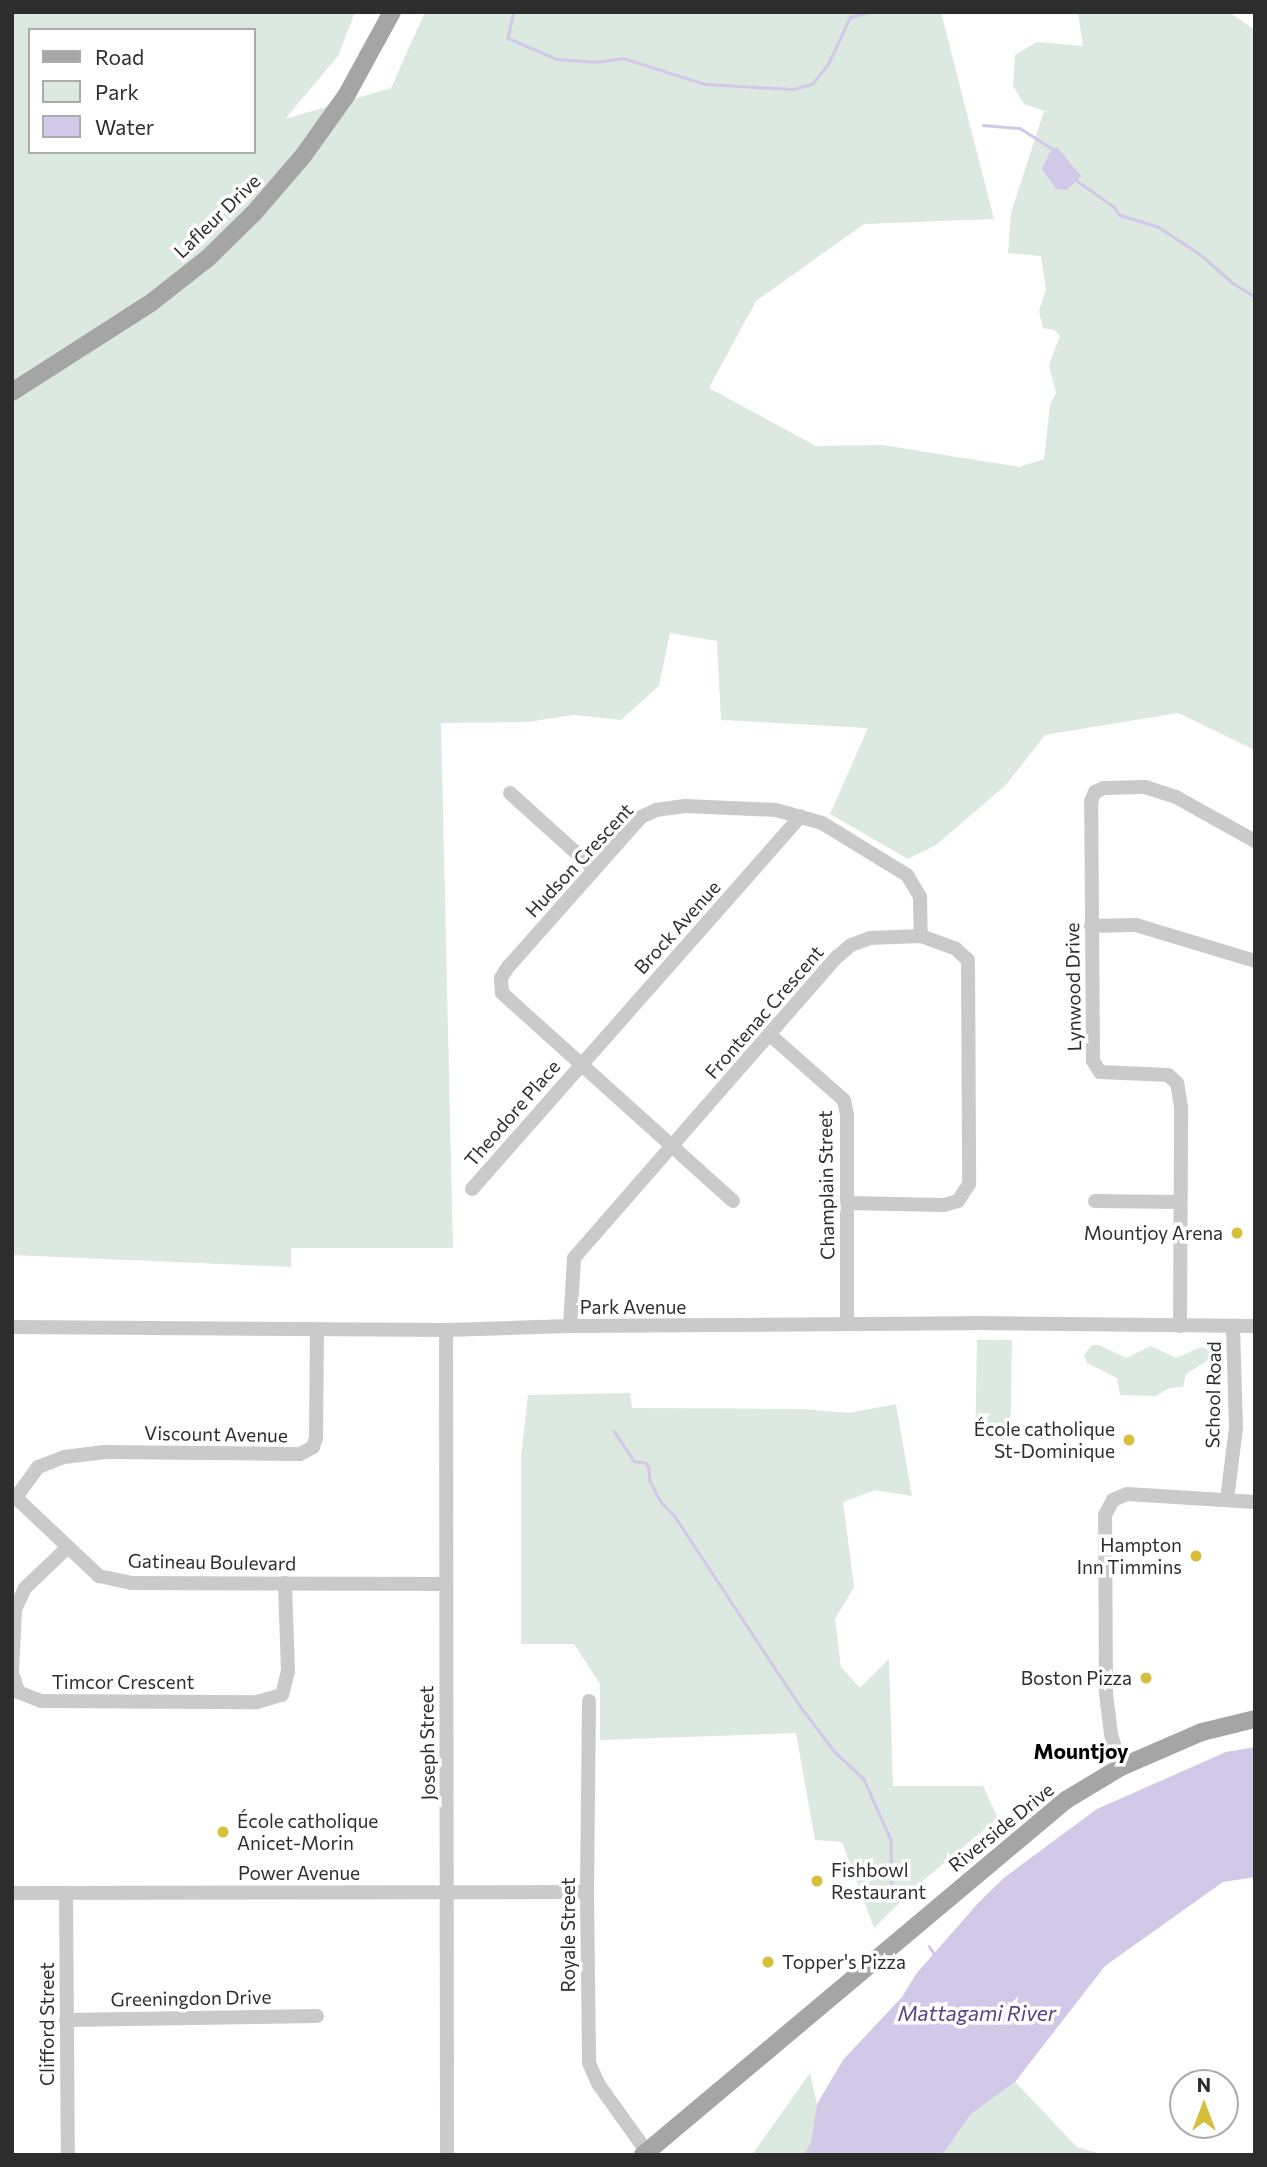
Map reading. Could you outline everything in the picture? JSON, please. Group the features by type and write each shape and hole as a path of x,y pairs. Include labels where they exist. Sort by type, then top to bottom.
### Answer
{"main road":[{"name":"Lafleur Drive","path":"12,392 152,302 208,258 254,213 303,156 346,96 392,12"},
{"name":"Riverside Drive","path":"645,2153 1066,1800 1121,1767 1202,1732 1255,1719"}],"street":[{"name":"Lynwood Drive","path":"1180,1326 1181,1107 1177,1083 1168,1074 1100,1072 1093,1061 1089,819 1095,792 1104,788 1145,787 1177,797 1255,841"},
{"path":"510,793 593,869"},
{"name":"Hudson Crescent","path":"733,1201 502,993 501,978 641,817 656,810 685,806 751,807 801,816 822,823 907,875 920,897 921,936"},
{"name":"Brock Avenue","path":"582,1063 801,816"},
{"path":"1091,926 1136,925 1255,961"},
{"name":"Frontenac Crescent","path":"570,1326 574,1258 671,1143 837,957 851,945 870,938 921,936 956,949 968,960 969,1184 958,1201 944,1205 848,1203"},
{"name":"Champlain Street","path":"770,1035 844,1100 847,1115 847,1325"},
{"name":"Theodore Place","path":"472,1189 582,1063"},
{"path":"1095,1201 1179,1202"},
{"name":"Park Avenue","path":"12,1326 446,1331 570,1326 1255,1326"},
{"name":"School Road","path":"1227,1499 1236,1428 1233,1326"},
{"name":"Viscount Avenue","path":"15,1495 38,1468 64,1457 105,1452 300,1454 313,1447 316,1438 317,1330"},
{"name":"Joseph Street","path":"446,1331 447,2155"},
{"path":"1121,1767 1111,1734 1106,1693 1105,1515 1113,1500 1127,1494 1255,1502"},
{"name":"Gatineau Boulevard","path":"15,1495 99,1576 132,1583 445,1584"},
{"name":"Timcor Crescent","path":"67,1548 25,1588 15,1609 12,1673 18,1692 41,1702 257,1702 282,1695 288,1671 285,1583"},
{"name":"Royale Street","path":"589,1701 586,1892 589,2063 599,2085 645,2153"},
{"name":"Power Avenue","path":"12,1893 586,1892"},
{"name":"Clifford Street","path":"66,1893 68,2155"},
{"name":"Greeningdon Drive","path":"66,2020 317,2016"}],"green space":[{"path":"12,12 355,12 338,56 285,119 391,88 425,12 941,12 994,219 864,224 756,301 709,388 816,446 883,445 1019,467 1044,459 1050,405 1056,393 1049,365 1060,336 1054,330 1043,328 1039,311 1046,289 1041,256 1008,253 1011,213 1044,111 1024,104 1013,86 1015,55 1037,42 1083,46 1078,12 1229,12 1255,30 1255,750 1178,713 1045,735 1006,785 936,845 908,859 830,814 868,728 721,720 717,641 670,633 659,686 621,720 574,715 528,722 441,723 453,1248 291,1248 291,1267 12,1255"},
{"path":"977,1339 1012,1340 1011,1424 976,1423"},
{"path":"1092,1345 1099,1345 1126,1358 1151,1346 1176,1358 1201,1347 1207,1349 1210,1359 1186,1374 1183,1387 1170,1388 1156,1396 1120,1395 1117,1378 1087,1363 1084,1355"},
{"path":"630,1393 632,1408 803,1409 849,1413 896,1404 912,1496 875,1490 843,1502 854,1587 835,1619 841,1667 860,1688 889,1659 893,1786 983,1786 998,1818 918,1885 874,1928 842,1842 815,1840 796,1733 600,1740 600,1684 574,1644 521,1644 521,1457 528,1395"},
{"path":"810,2073 817,2104 811,2142 804,2155 752,2155"},
{"path":"1015,2082 1077,2147 1104,2155 942,2155 971,2114"}],"water":[{"path":"1057,147 1081,176 1067,190 1056,189 1042,169 1050,152"},
{"name":"Mattagami River","path":"1255,1747 1255,1877 1223,1882 1105,1966 1015,2082 971,2114 942,2155 804,2155 811,2142 817,2104 843,2060 902,1997 916,1974 979,1902 1005,1877 1097,1809 1226,1752"}],"waterway":[{"path":"514,12 508,38 557,59 596,62 623,58 705,84 793,89 812,84 828,64 850,17 869,12"},
{"path":"983,125 1020,128 1056,151"},
{"path":"1076,180 1113,206 1120,215 1157,226 1200,254 1233,283 1255,297"},
{"path":"614,1431 634,1461 646,1463 650,1481 661,1502 674,1515 800,1706 835,1752 864,1779 891,1840 892,1899"},
{"path":"929,1946 935,1955"}],"place":[{"name":"Mountjoy Arena","path":"1237,1233"},
{"name":"École catholique St-Dominique","path":"1129,1440"},
{"name":"Hampton Inn Timmins","path":"1196,1556"},
{"name":"Boston Pizza","path":"1146,1678"},
{"name":"École catholique Anicet-Morin","path":"223,1832"},
{"name":"Fishbowl Restaurant","path":"817,1881"},
{"name":"Topper's Pizza","path":"768,1962"}],"district":[{"name":"Mountjoy","path":"1081,1751"}]}
